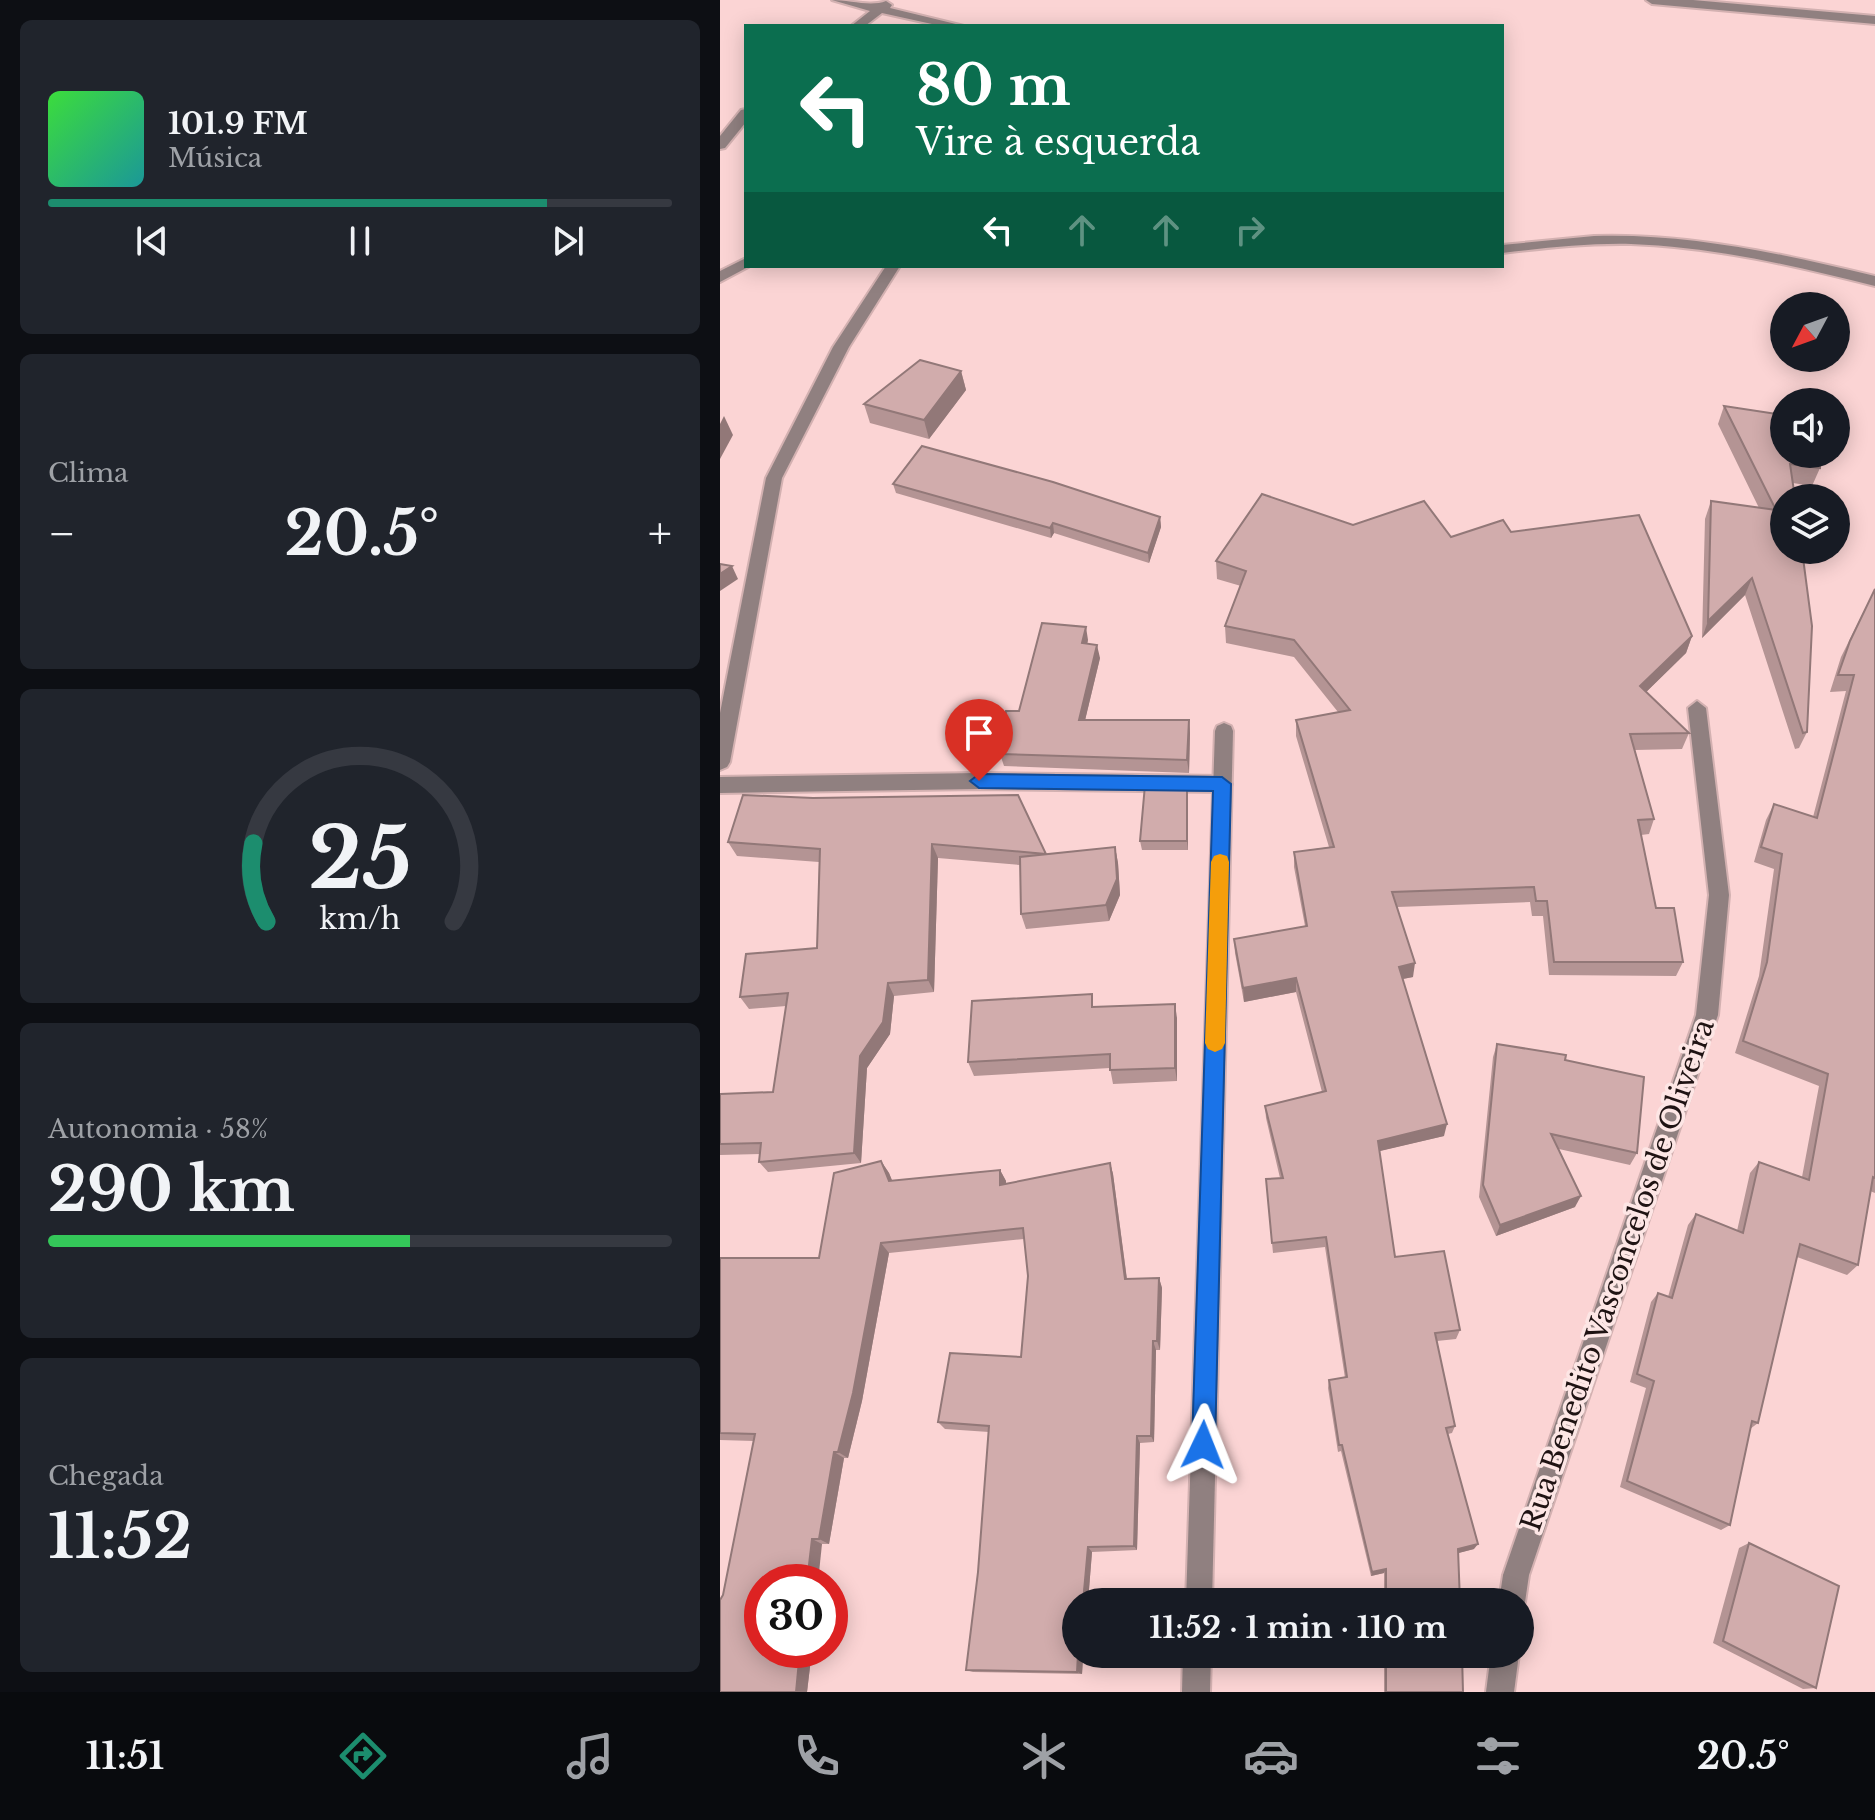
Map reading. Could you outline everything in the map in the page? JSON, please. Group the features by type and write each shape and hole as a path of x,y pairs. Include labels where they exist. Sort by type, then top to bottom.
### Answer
{"street":[{"path":"838,0 948,24"},
{"path":"860,24 893,0"},
{"path":"1652,0 1875,20"},
{"path":"720,145 744,115"},
{"path":"1504,249 1561,242 1648,241 1799,261 1875,281"},
{"path":"720,277 744,263"},
{"path":"720,762 774,478 841,347 892,268"},
{"name":"Rua Benedito Vasconcelos de Oliveira","path":"1514,1588 1707,1015 1719,895 1697,708"},
{"path":"1199,1588 1224,731"},
{"path":"720,785 979,781 1222,784"},
{"path":"1196,1692 1197,1668"},
{"path":"1500,1692 1503,1668"}],"building":[{"path":"920,360 961,371 924,420 864,404"},
{"path":"1724,406 1770,413 1770,468 1791,468 1793,484 1770,484 1770,498"},
{"path":"922,446 1053,482 1160,517 1148,553 1053,523 1050,528 893,484"},
{"path":"1262,494 1353,525 1424,501 1451,537 1503,520 1511,532 1639,515 1692,636 1640,686 1689,733 1630,734 1654,819 1638,820 1656,908 1674,908 1683,962 1554,962 1547,901 1536,901 1534,887 1392,892 1415,963 1399,967 1447,1124 1378,1141 1395,1257 1444,1251 1460,1330 1435,1333 1455,1426 1446,1428 1478,1544 1458,1549 1459,1588 1386,1588 1386,1569 1372,1572 1342,1445 1339,1445 1329,1380 1347,1377 1326,1237 1272,1243 1266,1179 1283,1178 1265,1106 1326,1091 1296,978 1243,988 1234,939 1307,926 1294,852 1334,847 1296,720 1350,710 1294,640 1225,626 1246,571 1216,561"},
{"path":"1711,501 1770,509 1770,564 1804,564 1812,626 1807,732 1803,733 1752,578 1708,621"},
{"path":"720,564 732,566 720,574"},
{"path":"1875,589 1875,1178 1858,1265 1800,1244 1758,1423 1752,1421 1730,1525 1627,1481 1654,1381 1637,1374 1658,1293 1672,1298 1696,1214 1743,1233 1759,1162 1809,1180 1828,1074 1743,1041 1767,962 1782,854 1761,847 1774,804 1817,818 1854,675 1838,675 1850,641"},
{"path":"1042,623 1086,627 1082,643 1097,645 1079,720 1189,720 1187,760 1000,754 1006,711 1019,711"},
{"path":"1145,785 1187,786 1187,841 1140,841"},
{"path":"743,795 813,798 1018,795 1046,854 932,844 928,980 888,983 883,1022 860,1056 854,1153 759,1162 761,1143 720,1144 720,1094 773,1092 788,993 740,997 746,954 817,948 820,849 728,842"},
{"path":"1115,847 1117,879 1106,905 1021,914 1020,857"},
{"path":"1092,994 1092,1007 1175,1004 1175,1068 1110,1070 1110,1054 968,1062 972,1001"},
{"path":"1497,1044 1566,1055 1565,1060 1644,1077 1637,1153 1551,1134 1581,1196 1500,1225 1483,1185"},
{"path":"881,1161 889,1181 1000,1170 1000,1185 1110,1163 1125,1279 1159,1278 1157,1341 1153,1341 1151,1436 1137,1436 1134,1546 1088,1547 1084,1588 1062,1588 1062,1668 1077,1668 1077,1672 966,1670 978,1572 989,1426 938,1422 950,1353 1021,1357 1028,1276 1023,1228 881,1243 853,1393 838,1452 834,1452 819,1539 812,1539 809,1564 744,1564 744,1668 798,1668 796,1692 720,1692 720,1600 755,1434 720,1433 720,1258 819,1258 834,1173"},
{"path":"1749,1543 1839,1586 1816,1688 1723,1641"},
{"path":"1386,1668 1462,1668 1463,1692 1386,1692"}],"slow traffic":[{"path":"1215,1043 1220,862"}],"route":[{"path":"979,781 1222,784 1203,1445"}]}
